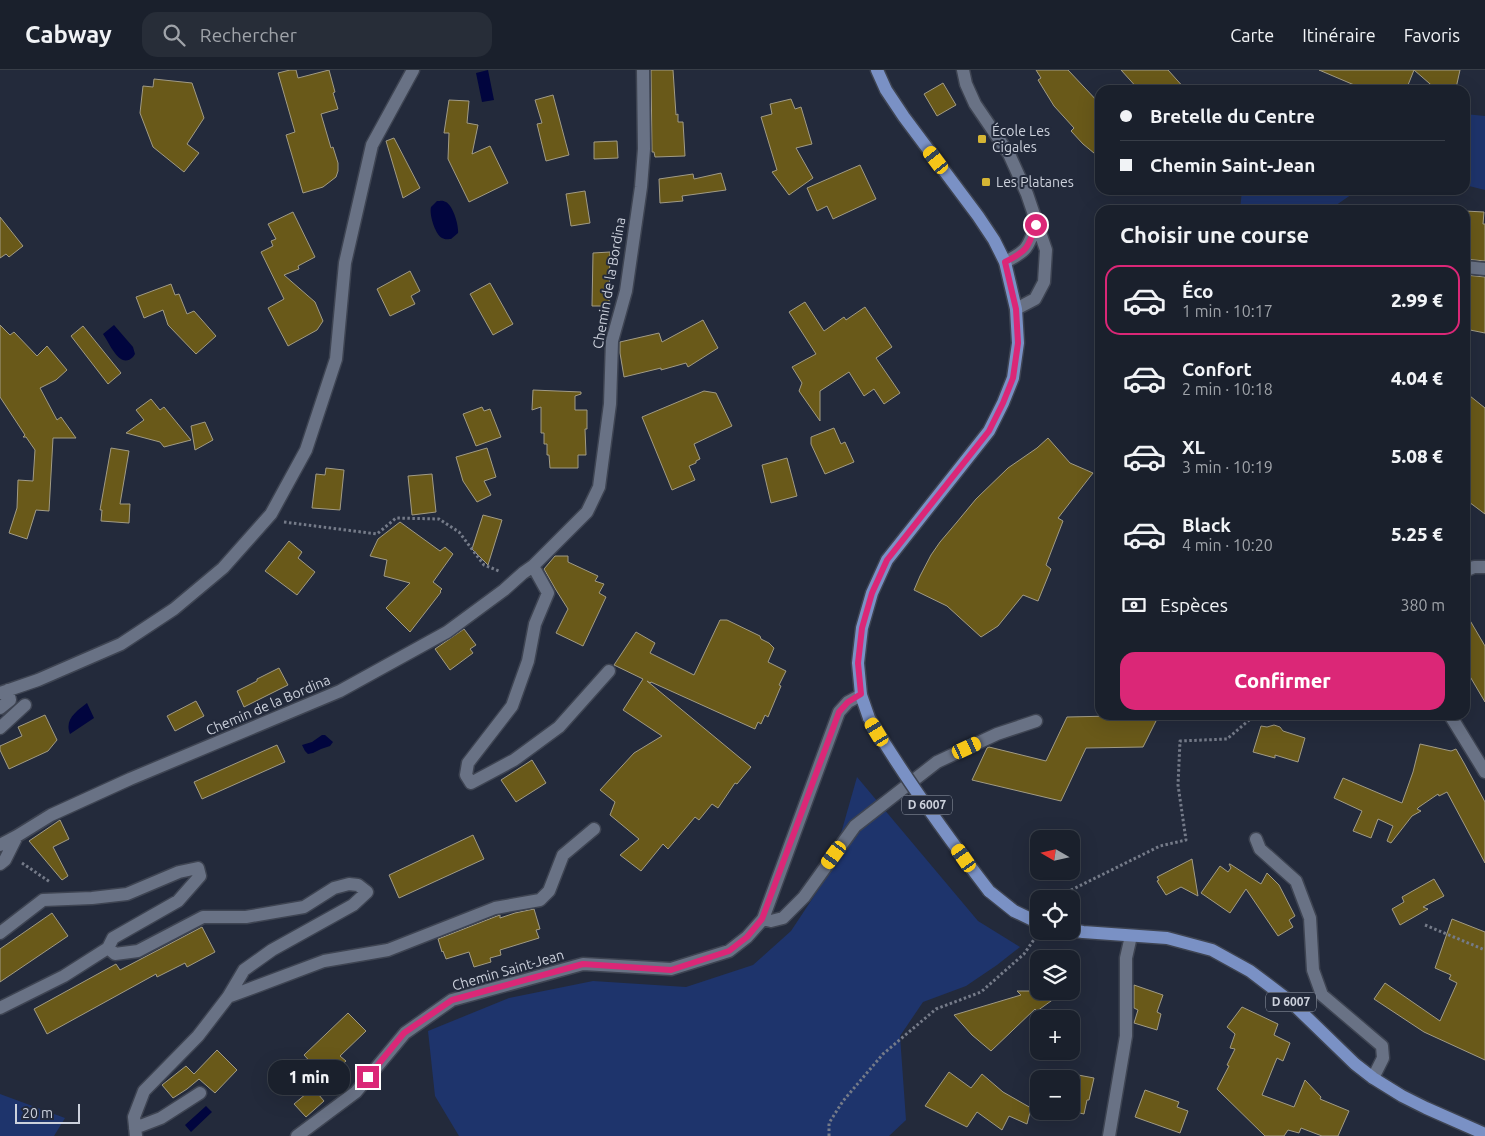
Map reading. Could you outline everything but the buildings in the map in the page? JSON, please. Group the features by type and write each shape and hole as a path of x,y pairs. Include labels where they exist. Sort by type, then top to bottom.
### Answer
{"main road":[{"name":"D 6007","path":"877,70 886,90 904,117 994,240 1005,262 1016,309 1018,343 1013,378 989,431 887,560 872,593 862,628 858,663 861,694 869,718 886,746 989,891 1014,911 1030,919"},
{"name":"D 6007","path":"1080,931 1167,938 1212,950 1250,971 1291,1002 1355,1064 1373,1078 1426,1108 1485,1134"}],"street":[{"path":"0,708 10,700 4,692 38,680 121,644 174,609 223,568 271,514 306,450 336,358 345,263 372,145 413,70"},
{"name":"Chemin de la Bordina","path":"4,849 17,836 51,815 130,779 340,690 447,632 528,570 587,512 599,487 610,404 612,341 626,291 640,187 644,149 643,70"},
{"path":"963,70 966,84 975,104 1009,154 1027,194 1046,250 1044,282 1035,299 1016,309"},
{"path":"1005,262 1019,255 1029,245 1036,225"},
{"path":"1470,268 1485,269"},
{"path":"1470,569 1474,567 1485,568"},
{"path":"528,570 548,593 535,624 528,661 512,706 468,763 466,775 471,783 514,760 559,727 609,671"},
{"name":"Chemin Saint-Jean","path":"296,1136 356,1092 404,1033 452,1000 583,964 671,970 729,951 747,937 762,919 839,712 848,702 861,694"},
{"path":"0,728 25,705"},
{"path":"1453,720 1485,772"},
{"path":"762,919 783,918 804,897 855,826 937,762 997,734 1036,721"},
{"path":"228,997 324,961 388,950 495,908 540,900 549,891 563,854 594,829"},
{"path":"1256,839 1260,849 1296,881 1310,918 1313,970 1322,996 1382,1046 1383,1058 1373,1078"},
{"path":"0,864 5,860 4,849"},
{"path":"0,933 43,900 127,894 179,872 198,868 200,876 178,901 113,938 108,948 64,976 0,1008"},
{"path":"108,948 115,954 138,951 203,917 246,917 304,907 334,888 350,884 358,885 367,892 353,905 272,950 244,970 228,997 198,1036 144,1091 134,1117 136,1132 200,1093"},
{"path":"1109,1136 1126,1036 1126,958 1131,936"}],"path":[{"path":"266,520 377,534 396,518 439,519 459,532 484,565 501,572 515,569 528,570"},
{"path":"1072,890 1160,846 1186,840 1178,784 1180,741 1227,740 1249,720"},
{"path":"4,849 73,898"},
{"path":"1425,926 1485,950"},
{"path":"829,1136 829,1123 843,1101 883,1054 936,1009 981,992 1024,954 1034,940"}],"shaded area":[{"path":"488,70 494,100 482,102 476,73"},
{"path":"1470,114 1485,116 1485,190 1470,186"},
{"path":"1242,195 1351,195 1336,205 1240,205"},
{"path":"437,201 449,204 455,216 458,233 451,239 439,236 433,224 431,207"},
{"path":"114,325 133,347 135,354 128,360 120,358 116,354 103,334"},
{"path":"87,703 94,718 70,734 69,724 72,716"},
{"path":"325,735 333,742 330,746 308,754 302,745 312,742"},
{"path":"857,777 978,921 1020,947 966,986 923,1002 900,1036 906,1120 889,1136 459,1136 435,1096 428,1031 509,998 593,981 686,987 753,965 791,931 830,872"},
{"path":"0,1094 65,1118 54,1136 0,1136"},
{"path":"206,1106 212,1112 191,1132 185,1125"}],"place":[{"name":"École Les Cigales","path":"982,139"},
{"name":"Les Platanes","path":"986,182"}],"route":[{"path":"368,1077 404,1033 452,1000 583,964 671,970 729,951 747,937 762,919 839,712 848,702 861,694 858,663 862,628 872,593 887,560 989,431 1013,378 1018,343 1016,309 1005,262 1019,255 1029,245 1036,225"}]}
